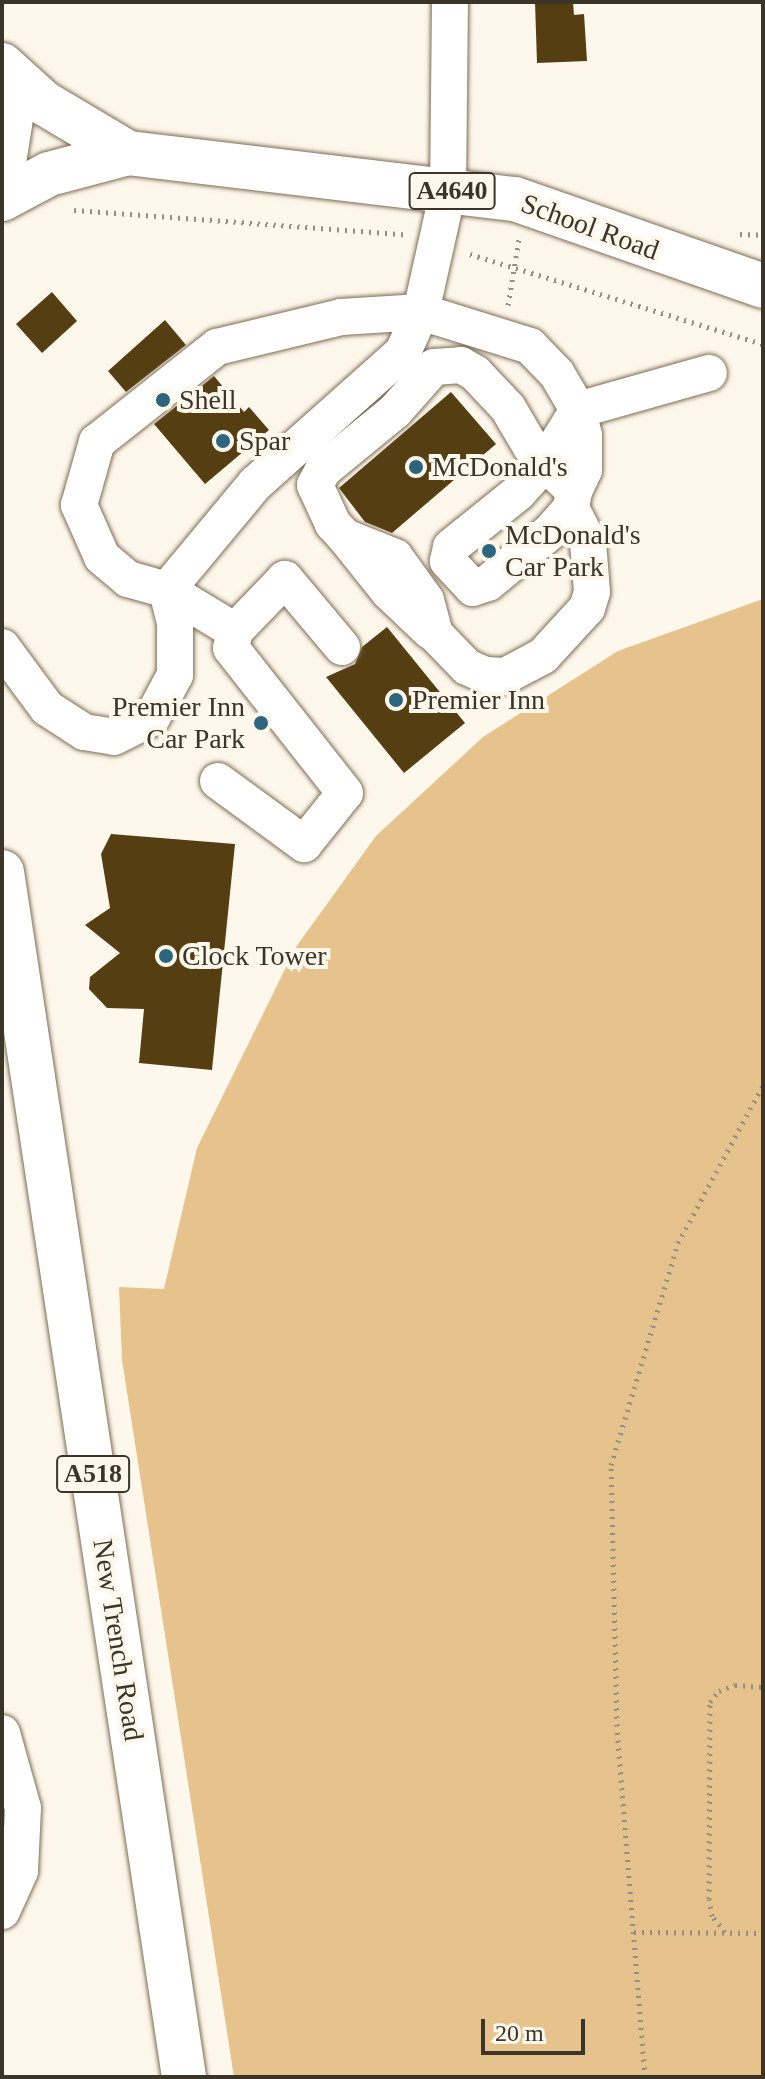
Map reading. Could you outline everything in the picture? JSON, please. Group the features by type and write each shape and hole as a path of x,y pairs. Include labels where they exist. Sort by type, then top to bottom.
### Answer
{"main road":[{"name":"School Road","path":"2,68 44,103 128,153"},
{"path":"2,68 12,112 2,175"},
{"name":"School Road","path":"2,199 49,174 128,153 515,199 763,286"},
{"name":"New Trench Road","path":"2,872 184,2077"}],"street":[{"path":"167,590 255,484 403,352 421,312 448,191 450,2"},
{"path":"235,631 167,590 128,579 102,557 79,505 97,442 217,347 341,317 421,312 530,346 557,374 578,410 584,470 573,500 488,583 473,588 462,582 448,561 451,547 518,493 545,463 578,410 709,373"},
{"path":"461,365 475,373 508,408 545,463 573,500 585,528 592,592 579,622 560,642 505,676 485,675 467,667 435,634 426,600 395,557 345,537 315,495 317,480 395,411 434,367 461,365"},
{"path":"218,781 304,844 345,793 231,648 235,631 285,579 342,647"},
{"path":"2,647 47,708 84,732 114,737 152,718 175,675 175,623 167,590"},
{"path":"2,1733 23,1808 20,1871 2,1911"}],"path":[{"path":"100,212 403,234"},
{"path":"461,251 763,344"},
{"path":"645,2077 617,1726 611,1465 678,1243 763,1085"},
{"path":"725,1932 712,1916 709,1899 710,1702 719,1691 735,1685 763,1687"},
{"path":"634,1932 763,1933"}],"shaded area":[{"path":"763,599 763,2077 234,2077 122,1360 119,1287 164,1289 197,1148 296,947 376,836 483,737 618,651"}],"building":[{"path":"535,2 573,2 574,15 584,14 587,61 537,63"},
{"path":"52,292 77,321 42,353 16,324"},
{"path":"165,320 186,345 126,392 108,371"},
{"path":"214,376 244,412 249,407 269,430 205,484 154,424"},
{"name":"McDonald's","path":"451,392 496,444 392,533 365,522 339,488"},
{"name":"Premier Inn","path":"387,627 465,723 404,773 326,677 355,664 362,647"},
{"name":"Clock Tower","path":"111,834 235,844 212,1070 139,1063 144,1009 107,1008 89,989 90,977 120,953 85,925 110,908 101,854"}],"place":[{"name":"Shell","path":"163,400"},
{"name":"Spar","path":"223,441"},
{"name":"McDonald's","path":"416,467"},
{"name":"McDonald's Car Park","path":"489,551"},
{"name":"Premier Inn","path":"396,700"},
{"name":"Premier Inn Car Park","path":"261,723"},
{"name":"Clock Tower","path":"166,956"}]}
